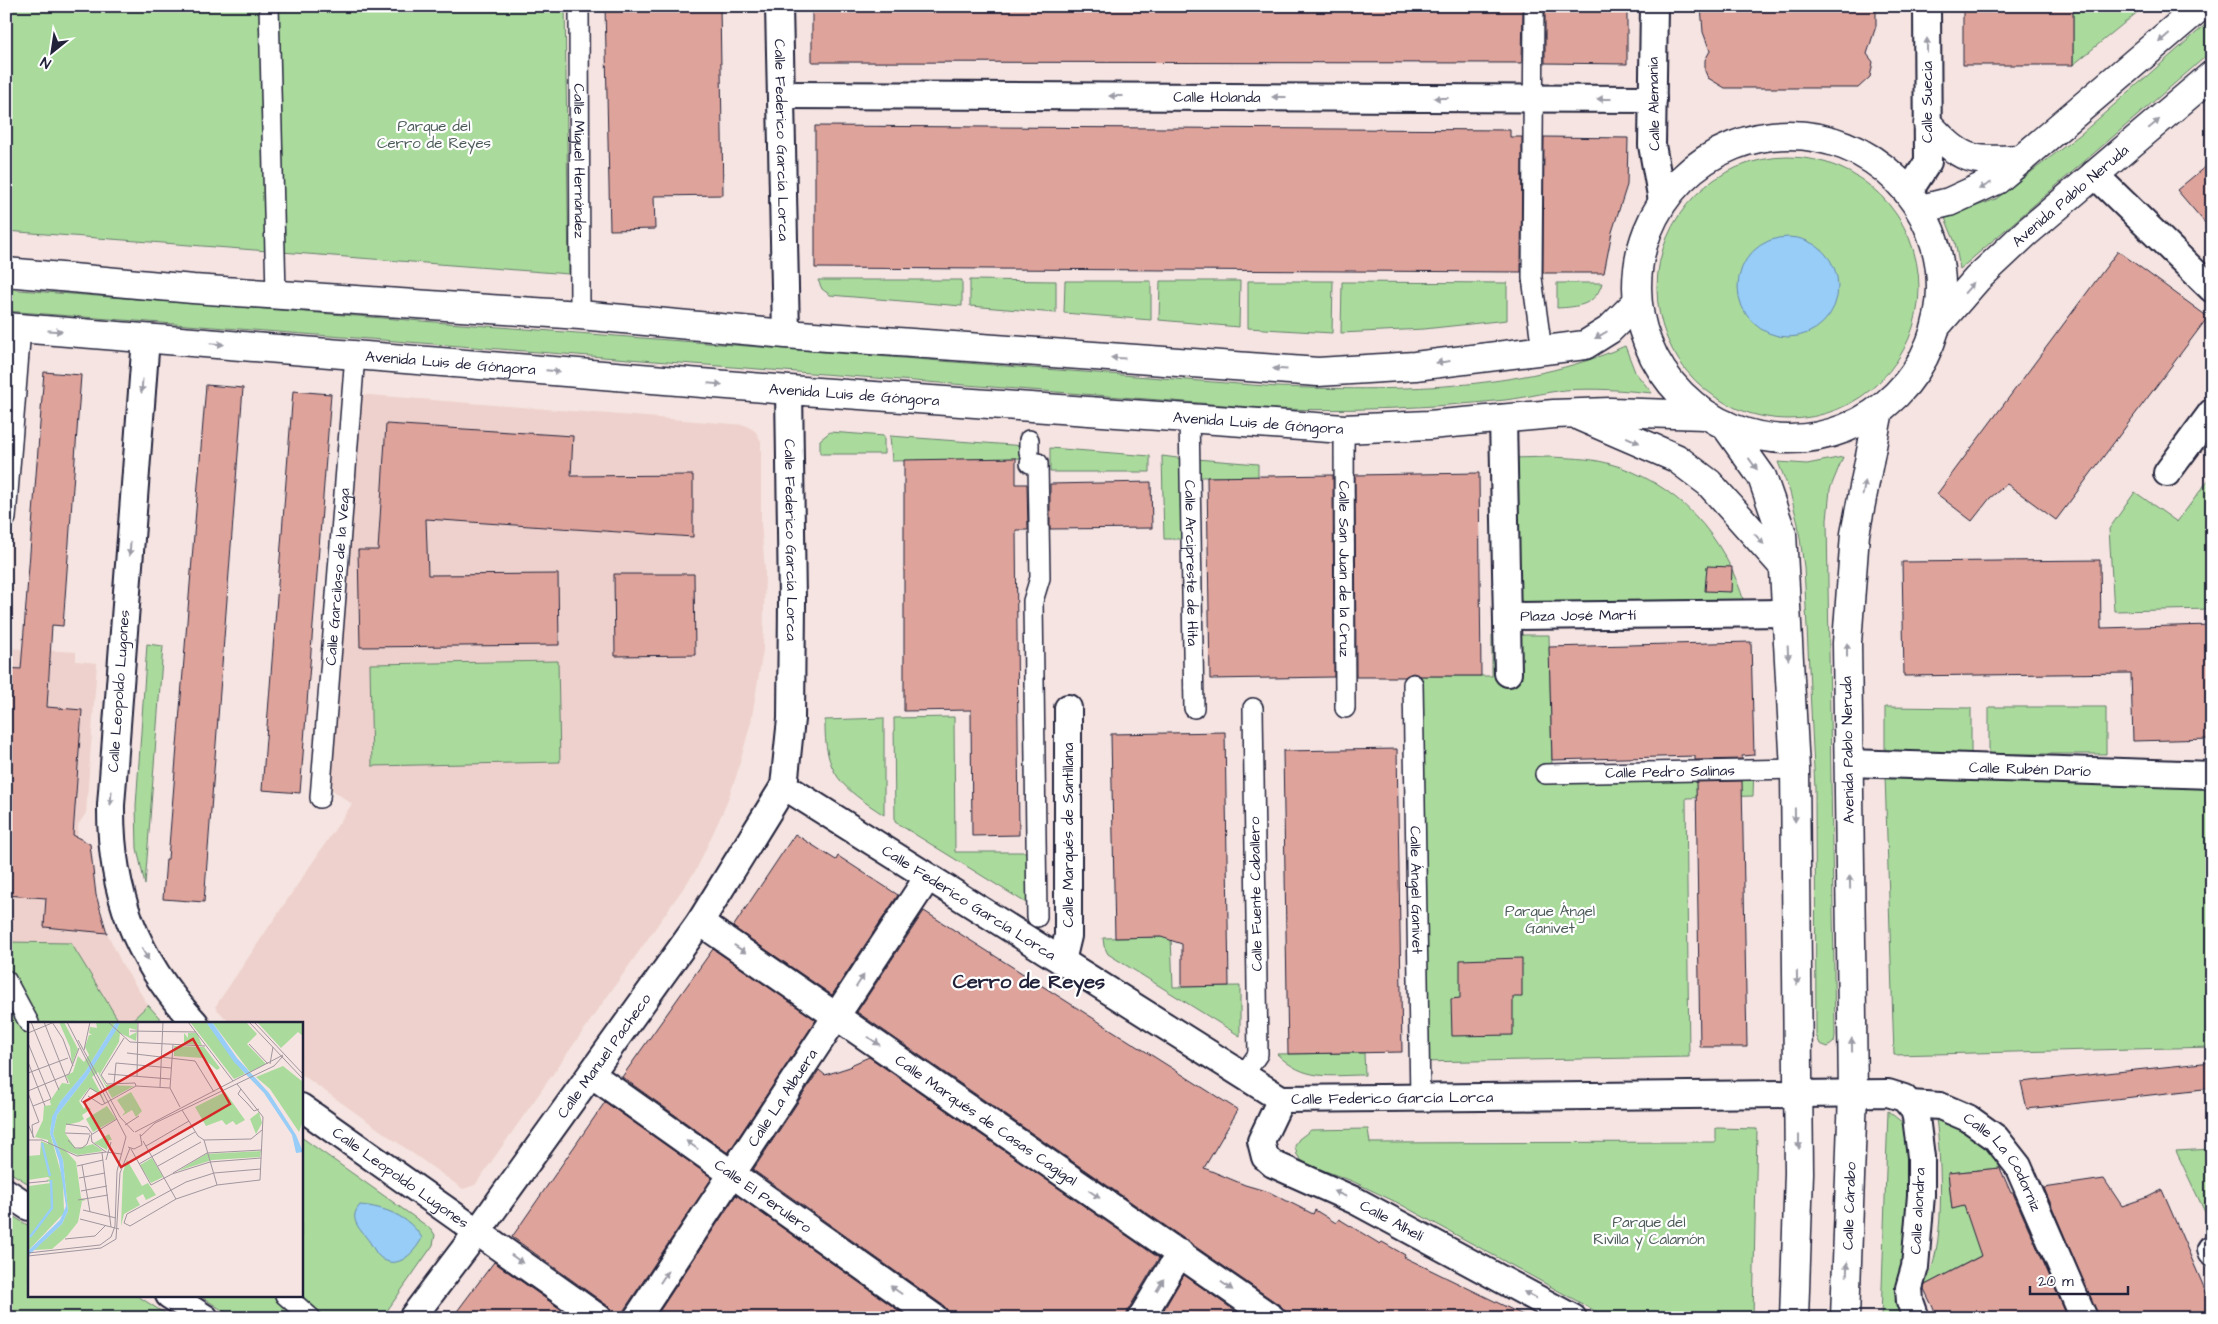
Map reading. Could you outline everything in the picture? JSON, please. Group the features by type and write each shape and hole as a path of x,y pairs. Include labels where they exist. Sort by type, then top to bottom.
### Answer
{"main road":[{"path":"1914,201 1949,202 1997,180 2201,6"},
{"name":"Avenida Pablo Neruda","path":"1938,325 1977,279 2094,174 2212,76"},
{"path":"1928,124 1943,140 1964,156 1980,161 2022,159"},
{"path":"1715,420 1749,434 1781,439 1815,438 1839,431 1880,410 1911,380 1928,351 1938,325 1942,284 1933,235 1914,201 1896,177 1867,155 1821,137 1768,135 1718,151 1687,173 1662,201 1648,226 1640,251 1637,302 1648,346 1657,365 1677,390 1715,420 1762,477 1782,534 1794,769 1799,1173 1794,1318"},
{"path":"6,272 276,294 580,315 786,334 1318,372 1415,366 1584,344 1609,330 1637,302"},
{"name":"Avenida Luis de Góngora","path":"14,328 789,390 1344,429 1429,425 1572,414 1715,420"},
{"name":"Avenida Pablo Neruda","path":"1853,1093 1846,643 1855,534 1880,410"},
{"path":"1572,414 1676,458 1709,483 1783,566"},
{"name":"Calle Cárabo","path":"1845,1318 1853,1093"}],"street":[{"path":"269,6 276,294"},
{"name":"Calle Miguel Hernández","path":"579,6 580,315"},
{"name":"Calle Federico García Lorca","path":"779,6 786,334"},
{"path":"1534,6 1532,278 1542,350"},
{"name":"Calle Alemania","path":"1654,6 1652,145 1662,201"},
{"name":"Calle Suecia","path":"1914,201 1928,162 1927,6"},
{"name":"Calle Holanda","path":"781,95 1653,99"},
{"path":"2094,174 2212,289"},
{"path":"6,518 14,328"},
{"name":"Calle Leopoldo Lugones","path":"146,338 111,805 112,844 122,901 131,928 157,976 194,1022"},
{"name":"Calle Garcilaso de la Vega","path":"320,798 355,355"},
{"name":"Calle Federico García Lorca","path":"789,390 792,601 791,718 784,786 1281,1099 1853,1093"},
{"path":"2167,473 2212,412"},
{"name":"Calle Arcipreste de Hita","path":"1189,417 1194,708"},
{"name":"Plaza José Martí","path":"1503,418 1507,616 1786,613"},
{"name":"Calle San Juan de la Cruz","path":"1344,429 1345,708"},
{"path":"1029,451 1038,462 1040,578 1033,600 1037,916"},
{"path":"1507,616 1508,673"},
{"name":"Calle Ángel Ganivet","path":"1413,684 1420,1098"},
{"name":"Calle Marqués de Santillana","path":"1062,961 1068,936 1068,708"},
{"name":"Calle Fuente Caballero","path":"1243,1076 1258,1054 1253,708"},
{"name":"Calle Rubén Darío","path":"1849,764 2212,775"},
{"name":"Calle Pedro Salinas","path":"1545,774 1794,769"},
{"name":"Calle Manuel Pacheco","path":"412,1318 478,1231 700,922 784,786"},
{"name":"Calle La Albuera","path":"637,1318 928,877"},
{"name":"Calle Marqués de Casas Cagigal","path":"700,922 1272,1318"},
{"path":"6,980 28,1022"},
{"name":"Calle El Perulero","path":"591,1074 935,1318"},
{"name":"Calle La Codorniz","path":"1853,1093 1896,1094 1910,1104 1940,1106 1968,1118 1996,1138 2018,1166 2084,1318"},
{"name":"Calle Alhelí","path":"1281,1099 1261,1141 1265,1157 1273,1164 1356,1201 1573,1318"},
{"name":"Calle alondra","path":"1910,1104 1916,1117 1921,1157 1915,1267 1909,1288 1910,1301 1916,1318"},
{"name":"Calle Leopoldo Lugones","path":"302,1108 599,1318"},
{"path":"6,1192 28,1206"},
{"path":"1141,1318 1180,1253"},
{"path":"171,1296 205,1318"},
{"path":"286,1296 310,1318"}],"shaded area":[{"path":"357,394 745,425 755,431 761,441 761,523 765,571 763,650 751,722 736,777 725,807 696,870 475,1185 463,1189 302,1075 302,1022 229,1022 215,1007 352,804 327,786"},
{"path":"6,648 76,652 76,661 97,663 86,813 78,825 77,839 84,841 91,847 96,895 107,933 122,964 148,1005 130,1022 50,1022 6,944"}],"green space":[{"name":"Parque del Cerro de Reyes","path":"6,6 565,6 569,274 6,231"},
{"path":"2073,6 2145,6 2073,65"},
{"path":"2212,19 2212,51 1960,269 1955,242 1945,218 1996,199 2082,133"},
{"path":"1775,157 1801,157 1826,162 1850,172 1881,195 1904,226 1914,250 1919,275 1919,301 1914,326 1904,350 1881,381 1850,404 1826,414 1801,419 1775,419 1750,414 1726,404 1705,390 1686,371 1672,350 1662,326 1657,301 1657,275 1662,250 1672,226 1686,205 1705,186 1726,172 1750,162"},
{"path":"818,280 962,280 962,306 830,295 822,289"},
{"path":"970,280 1056,281 1056,313 970,306"},
{"path":"1065,281 1151,281 1151,320 1064,313"},
{"path":"1160,281 1240,281 1239,327 1159,320"},
{"path":"1248,281 1333,281 1332,333 1248,328"},
{"path":"1342,282 1507,283 1507,320 1424,329 1341,333"},
{"path":"1557,283 1602,283 1591,300 1572,307 1557,308"},
{"path":"6,289 1278,387 1409,388 1499,380 1543,372 1585,361 1625,346 1635,372 1652,393 1576,389 1505,400 1420,407 1334,410 1277,409 6,311"},
{"path":"830,432 884,436 884,454 820,454 820,440"},
{"path":"890,436 1025,446 1026,458 892,461"},
{"path":"1050,448 1150,456 1150,472 1050,472"},
{"path":"1162,456 1185,459 1186,539 1164,539"},
{"path":"1550,457 1586,459 1632,471 1655,483 1676,498 1695,515 1711,535 1725,557 1745,605 1522,606 1516,599 1512,458"},
{"path":"1843,457 1830,489 1827,520 1835,1036 1834,1042 1828,1047 1820,1044 1816,1035 1815,789 1804,567 1798,524 1790,492 1778,462 1807,464"},
{"path":"1196,459 1258,464 1258,477 1196,477"},
{"path":"2212,475 2212,609 2114,611 2109,529 2135,492 2177,522"},
{"name":"Parque Ángel Ganivet","path":"1492,635 1549,635 1552,770 1754,766 1753,796 1686,798 1689,1057 1419,1062 1412,676 1492,676"},
{"path":"147,644 163,646 145,885 137,848 136,806"},
{"path":"558,661 560,762 372,766 370,664"},
{"path":"1885,707 1971,708 1971,754 1885,753"},
{"path":"1989,707 2106,707 2106,754 1989,754"},
{"path":"954,717 955,852 1031,852 1031,906 895,822 894,718"},
{"path":"884,718 884,815 856,796 838,777 828,754 825,738 825,720"},
{"path":"1885,775 2212,788 2212,1047 1894,1055"},
{"path":"1171,937 1173,987 1240,986 1240,1036 1108,954 1103,938"},
{"path":"6,942 71,943 119,1022 28,1022 28,1183 6,1170"},
{"path":"148,1005 163,1022 130,1022"},
{"path":"1364,1053 1365,1075 1340,1076 1308,1073 1287,1063 1277,1054"},
{"path":"1888,1111 1903,1123 1908,1146 1906,1248 1895,1301 1903,1318 1881,1318"},
{"path":"1936,1118 1965,1131 1981,1143 1989,1150 2000,1168 1948,1173 1952,1209 1965,1205 1982,1255 1923,1286 1931,1271 1939,1229 1940,1180"},
{"name":"Parque del Rivilla y Calamón","path":"1716,1128 1757,1129 1753,1318 1608,1318 1398,1203 1352,1181 1304,1163 1297,1155 1295,1146 1299,1139 1311,1130 1368,1129 1370,1143 1716,1142"},
{"path":"302,1138 431,1229 435,1235 433,1245 382,1318 234,1318 201,1296 302,1296"},
{"path":"2212,1149 2212,1227 2176,1151"},
{"path":"6,1212 28,1225 28,1296 138,1296 172,1318 6,1318"}],"water":[{"path":"1788,237 1798,238 1816,245 1830,259 1837,277 1837,297 1830,315 1816,329 1798,336 1788,337 1778,336 1760,329 1746,315 1739,297 1738,287 1739,277 1746,259 1760,245 1778,238"},
{"path":"360,1205 378,1208 403,1218 417,1230 422,1238 414,1250 403,1260 397,1262 383,1260 355,1220 356,1210"}],"building":[{"path":"605,6 720,6 723,195 654,196 655,229 610,230"},
{"path":"812,6 1523,6 1522,63 812,62"},
{"path":"1545,6 1627,6 1627,64 1545,63"},
{"path":"1701,6 1876,6 1876,26 1867,54 1873,62 1870,77 1858,88 1725,88 1708,78 1705,71 1705,60 1710,51 1703,32"},
{"path":"1963,6 2073,6 2073,65 1963,65"},
{"path":"815,126 1510,130 1510,137 1522,137 1521,272 815,268"},
{"path":"1544,137 1628,138 1627,185 1612,232 1604,273 1543,273"},
{"path":"2212,161 2212,231 2177,190"},
{"path":"2118,251 2208,317 2056,520 2007,484 1990,498 1972,521 1937,494"},
{"path":"44,372 81,375 63,626 52,625 47,707 82,710 73,835 90,844 96,895 107,933 44,927 46,898 6,895 6,668 21,669"},
{"path":"206,385 243,388 204,902 163,899 166,859 168,859"},
{"path":"293,391 331,394 300,793 262,790"},
{"path":"386,424 573,436 571,476 693,475 693,537 426,519 428,575 558,574 559,645 360,647 358,550 378,550"},
{"path":"1016,458 1016,484 1027,484 1028,530 1016,530 1019,835 972,836 971,710 904,711 904,460"},
{"path":"1479,473 1481,676 1421,676 1413,673 1405,677 1356,677 1355,475"},
{"path":"1333,475 1334,677 1210,679 1207,477"},
{"path":"1151,482 1152,528 1050,529 1050,484"},
{"path":"2100,560 2101,628 2212,625 2212,739 2133,741 2131,673 1904,676 1902,562"},
{"path":"1707,566 1732,567 1731,592 1705,591"},
{"path":"614,574 694,574 695,655 615,656"},
{"path":"1751,642 1754,755 1742,756 1742,759 1695,760 1695,756 1552,760 1549,647"},
{"path":"1225,732 1229,986 1182,987 1182,944 1161,937 1115,938 1111,734"},
{"path":"1397,749 1402,1052 1288,1054 1283,751"},
{"path":"1742,781 1747,1047 1700,1047 1696,782"},
{"path":"795,834 836,860 838,856 898,895 832,995 733,927"},
{"path":"924,911 1238,1110 1204,1168 1245,1185 1269,1192 1313,1214 1315,1210 1336,1223 1339,1219 1380,1244 1382,1242 1405,1255 1404,1257 1529,1318 1287,1318 1281,1306 857,1012"},
{"path":"713,949 816,1020 728,1153 622,1077"},
{"path":"1522,958 1522,997 1513,997 1513,1035 1452,1036 1451,999 1460,998 1460,960"},
{"path":"869,1057 1159,1258 1128,1310 1126,1318 950,1318 944,1306 753,1170 819,1070 825,1075 850,1067"},
{"path":"2212,1062 2212,1088 2027,1109 2021,1082"},
{"path":"605,1102 712,1178 624,1310 622,1318 614,1318 608,1306 512,1237"},
{"path":"2000,1168 2011,1193 2013,1193 2068,1318 1938,1318 1924,1289 1925,1285 1981,1256 1964,1206 1952,1209 1948,1173"},
{"path":"2104,1179 2122,1206 2162,1190 2212,1306 2212,1318 2099,1318 2044,1188"},
{"path":"736,1195 909,1318 655,1318"},
{"path":"494,1262 573,1318 452,1318"},
{"path":"1184,1275 1245,1318 1159,1318"}],"district":[{"name":"Cerro de Reyes","path":"1029,982"}]}
